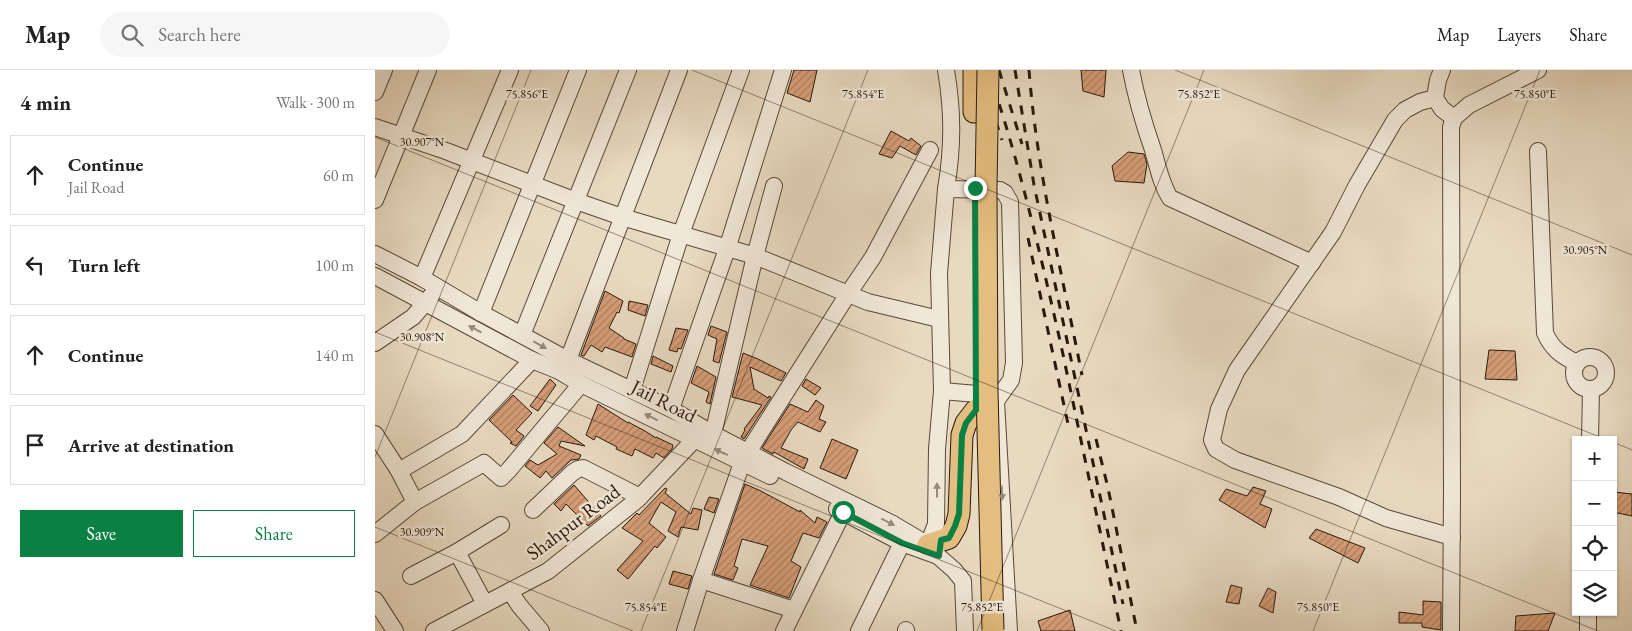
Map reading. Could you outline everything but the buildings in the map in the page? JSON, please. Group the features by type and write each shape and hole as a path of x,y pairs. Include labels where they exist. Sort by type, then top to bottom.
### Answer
{"main road":[{"path":"974,70 987,402 981,631"},
{"path":"988,70 986,188 987,382 993,631"},
{"path":"941,542 959,514 962,435 966,423 987,402"}],"street":[{"path":"375,92 385,70"},
{"path":"375,200 428,70"},
{"path":"422,278 510,70"},
{"path":"481,314 578,70"},
{"path":"522,335 628,70"},
{"path":"568,360 679,70"},
{"path":"632,390 681,234 741,70"},
{"path":"671,409 727,249 783,70"},
{"path":"946,70 951,99 953,132 939,273 942,390 937,449 936,524 941,542 954,570 963,581 965,631"},
{"path":"1131,70 1136,97 1165,190 1170,198 1312,263"},
{"path":"1443,70 1438,80 1435,98 1442,109 1454,118"},
{"path":"1451,631 1451,127 1454,118 1469,105 1538,70"},
{"path":"1435,98 1420,102 1405,110 1395,120 1357,185 1333,232 1237,370 1219,409 1212,440 1222,454 1235,460 1339,497 1386,518 1452,537"},
{"path":"375,127 622,217 755,256 868,302 939,319"},
{"path":"685,631 701,580 745,458 873,257 930,150"},
{"path":"1538,151 1545,333 1556,350 1577,363"},
{"path":"713,434 755,256 775,186"},
{"path":"946,189 1000,190 1005,193 1010,202 1014,363 1011,380 987,402"},
{"name":"Jail Road","path":"375,254 422,278 481,314 568,360 671,409 713,434 745,458 902,543 941,542"},
{"name":"Jail Road","path":"375,276 532,360 694,440 786,472 891,523 941,542"},
{"path":"375,343 413,317 438,288"},
{"path":"1590,356 1600,359 1607,372 1604,382 1591,389 1581,386 1575,378 1577,363 1580,359 1590,356"},
{"path":"399,471 461,434 532,360"},
{"path":"375,534 415,502 484,463 497,476 502,477 581,384"},
{"path":"1590,436 1591,389"},
{"path":"942,390 987,402"},
{"path":"987,402 1009,631"},
{"path":"375,434 399,471 415,502"},
{"name":"Shahpur Road","path":"434,631 548,571 640,497 694,440"},
{"path":"533,510 572,473 583,468 640,497"},
{"path":"784,631 843,512"},
{"path":"411,576 457,552 501,525"},
{"path":"941,542 935,563 953,584 956,631"},
{"path":"859,631 902,543"},
{"path":"457,552 485,604"},
{"path":"701,580 794,610"},
{"path":"509,591 541,631"},
{"path":"375,600 395,631"},
{"path":"1588,616 1588,631"}],"railway":[{"path":"979,70 1002,140"},
{"path":"988,70 1019,172 1045,276 1121,631"},
{"path":"999,70 1022,144"},
{"path":"1015,70 1034,185 1123,604"},
{"path":"1029,70 1044,185 1082,375"},
{"path":"1028,238 1068,424"},
{"path":"1096,439 1108,488 1137,631"}],"route":[{"path":"843,512 902,543 939,556 941,540 949,538 955,526 959,514 962,435 966,423 976,410 975,188"}]}
